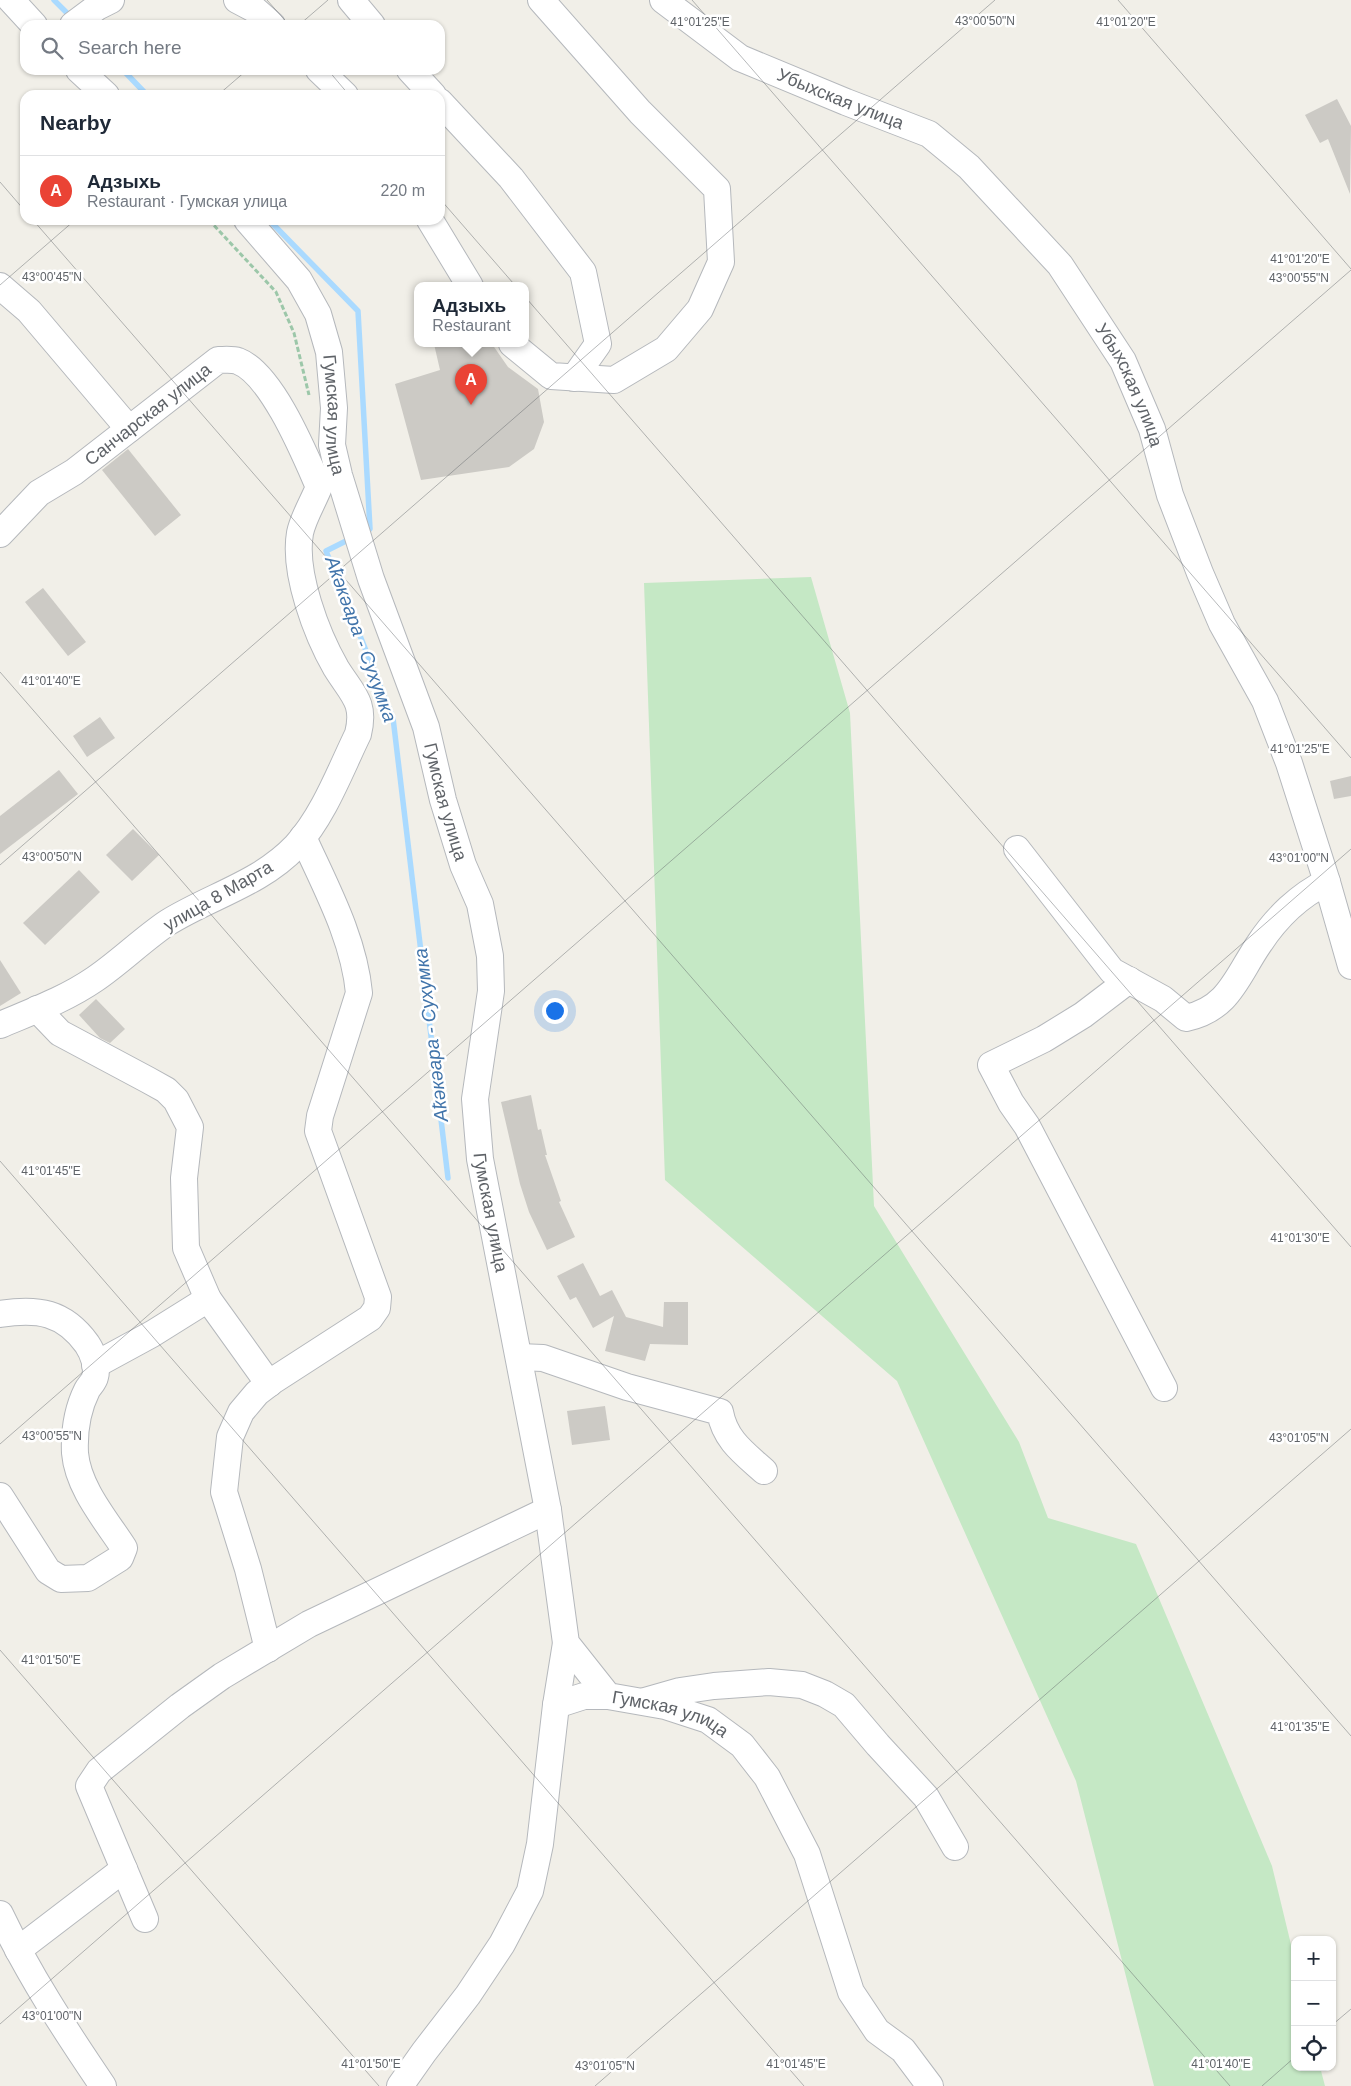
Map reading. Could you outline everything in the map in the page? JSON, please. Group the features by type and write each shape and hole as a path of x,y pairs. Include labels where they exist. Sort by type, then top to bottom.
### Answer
{"street":[{"path":"11,0 29,20"},
{"path":"80,20 111,0"},
{"path":"237,0 254,9 266,20"},
{"path":"351,0 368,20"},
{"path":"516,347 551,376 614,380 666,349 700,309 721,262 717,189 640,112 540,0"},
{"name":"Убыхская улица","path":"663,0 740,58 929,134 968,167 1060,265 1123,362 1152,429 1170,495 1200,574 1222,624 1265,701 1290,763 1351,966"},
{"path":"84,75 101,90"},
{"path":"324,75 339,90"},
{"path":"415,75 428,90"},
{"path":"445,107 511,178 583,272 598,344 574,378"},
{"name":"Гумская улица","path":"251,225 299,280 318,314 329,352 334,408 332,446 339,475 370,579 426,727 443,800 463,865 480,904 490,956 491,991 475,1099 480,1158 548,1510 566,1643 608,1696 665,1706 708,1720 742,1745 767,1777 807,1854 851,1992 877,2030 903,2050 930,2086"},
{"path":"433,225 468,282"},
{"path":"0,286 29,311 129,428"},
{"name":"Санчарская улица","path":"0,534 39,492 74,472 218,360 237,361 256,374 278,403 304,452"},
{"name":"улица 8 Марта","path":"0,1025 65,997 94,980 167,924 250,882 270,868 303,837 317,816 358,734 362,718 359,704 336,667 317,629 304,590 300,534 319,487 304,452"},
{"path":"268,1649 248,1569 224,1492 230,1437 241,1412 257,1393 370,1318 377,1308 378,1297 318,1131 320,1116 359,993 350,946 303,837"},
{"path":"1017,849 1112,970 1163,999 1186,1018 1202,1014 1219,1004 1242,973 1259,943 1281,916 1312,889 1327,882"},
{"path":"1129,980 1083,1015 1044,1039 991,1065 1011,1103 1027,1126 1164,1388"},
{"path":"37,1009 60,1033 166,1090 176,1100 190,1127 184,1178 186,1248 208,1299 269,1384"},
{"path":"95,1365 152,1334 208,1299"},
{"path":"0,1314 17,1311 38,1312 66,1321 80,1333 91,1350 95,1365 95,1378 79,1411 75,1432 75,1456 92,1500 124,1548 120,1558 88,1578 61,1579 48,1571 0,1496"},
{"path":"519,1357 543,1358 626,1387 720,1412 722,1426 734,1443 764,1471"},
{"path":"145,1919 90,1786 99,1771 180,1706 222,1676 309,1624 548,1510"},
{"path":"400,2086 468,1996 492,1959 530,1891 540,1844 556,1705 566,1643"},
{"path":"643,1702 688,1690 770,1682 802,1685 825,1694 844,1705 878,1745 926,1796 954,1847"},
{"path":"556,1705 584,1696 608,1696"},
{"path":"18,1950 124,1869"},
{"path":"0,1914 18,1950 57,2018 103,2086"}],"green space":[{"path":"811,577 850,713 874,1206 1019,1442 1048,1518 1136,1544 1272,1866 1291,1944 1291,2071 1321,2071 1325,2086 1154,2086 1076,1781 897,1381 665,1180 644,583"}],"building":[{"path":"1337,99 1351,126 1350,194 1328,139 1320,143 1305,115"},
{"path":"435,347 494,347 508,367 538,389 544,422 534,449 509,467 421,480 395,384 440,370"},
{"path":"128,449 181,515 155,536 102,470"},
{"path":"43,588 86,642 68,656 25,602"},
{"path":"100,717 115,738 87,757 73,736"},
{"path":"59,770 78,794 0,854 0,816"},
{"path":"1351,776 1351,796 1334,799 1330,781"},
{"path":"133,829 159,855 132,881 106,855"},
{"path":"79,870 100,892 45,945 23,923"},
{"path":"0,960 21,993 0,1006"},
{"path":"96,999 125,1029 110,1043 100,1038 79,1015"},
{"path":"531,1095 538,1130 541,1129 547,1155 545,1155 561,1201 559,1202 575,1237 547,1250 529,1212 520,1184 501,1102"},
{"path":"583,1263 600,1296 612,1290 626,1317 663,1327 664,1302 688,1302 688,1345 650,1344 645,1361 605,1351 614,1316 593,1328 576,1297 570,1300 557,1276"},
{"path":"605,1406 610,1440 572,1445 567,1411"}],"waterway":[{"name":"Аҟәкәара - Сухумка","path":"54,0 72,18"},
{"name":"Аҟәкәара - Сухумка","path":"128,75 142,90"},
{"name":"Аҟәкәара - Сухумка","path":"274,225 358,311 370,529 363,533"},
{"name":"Аҟәкәара - Сухумка","path":"352,538 326,551 393,718 448,1178"}],"place":[{"name":"Адзыхь","path":"471,405"}]}
